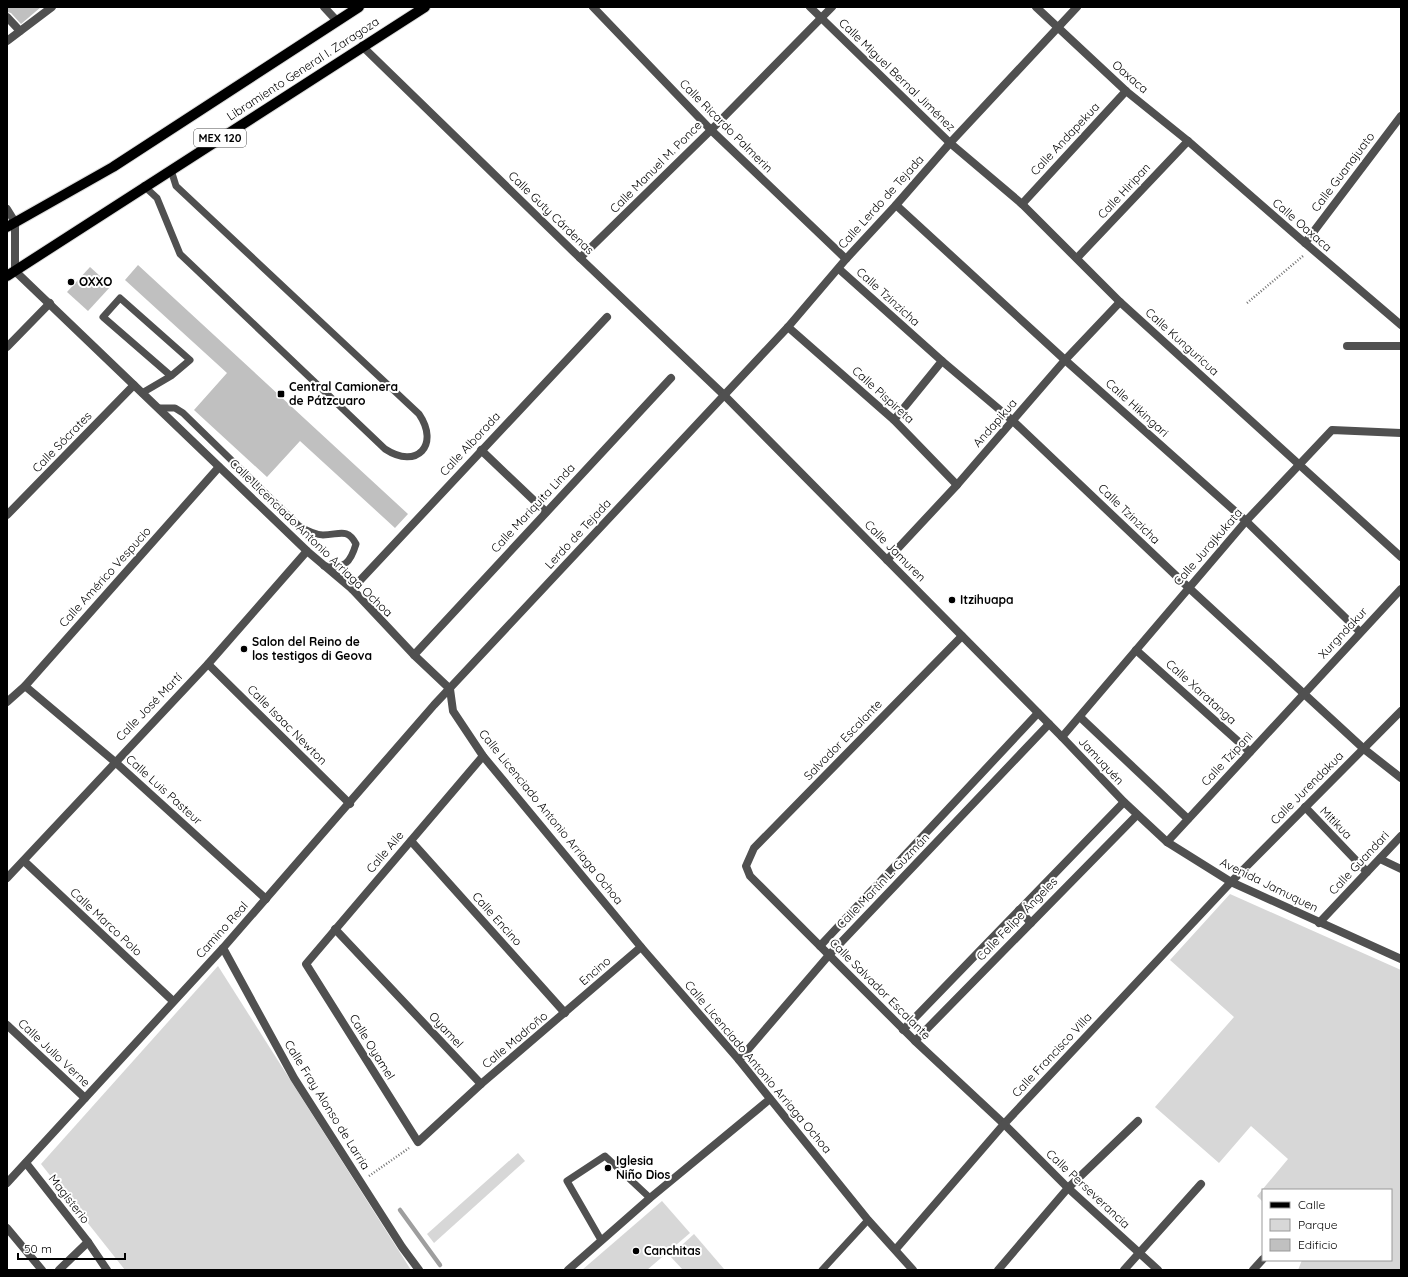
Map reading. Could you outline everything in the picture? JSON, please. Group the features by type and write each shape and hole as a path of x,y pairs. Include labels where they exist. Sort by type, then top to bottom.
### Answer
{"main road":[{"name":"Libramiento General I. Zaragoza","path":"11,224 113,167 359,7"},
{"name":"Libramiento General I. Zaragoza","path":"11,273 144,186 425,7"}],"street":[{"path":"7,41 52,7"},
{"path":"324,7 337,21"},
{"name":"Calle Ricardo Palmerin","path":"593,7 711,130 846,259"},
{"name":"Calle Miguel Bernal Jiménez","path":"810,7 950,144"},
{"name":"Calle Manuel M. Ponce","path":"580,258 711,130 832,7"},
{"name":"Oaxaca","path":"1036,7 1126,91 1188,141"},
{"name":"Calle Lerdo de Tejada","path":"724,395 788,327 846,259 950,144 1059,29 1077,7"},
{"path":"7,17 20,31"},
{"name":"Calle Guty Cárdenas","path":"362,46 580,258 724,395"},
{"name":"Calle Andapekua","path":"1022,204 1126,91"},
{"name":"Calle Guanajuato","path":"1308,246 1401,116"},
{"name":"Calle Oaxaca","path":"1188,141 1401,325"},
{"name":"Calle Hiripan","path":"1077,258 1188,141"},
{"name":"Calle Kunguricua","path":"950,144 1022,204 1120,302 1401,557"},
{"name":"Calle Hikingari","path":"896,205 1065,360 1246,521 1360,632"},
{"path":"7,209 11,224 11,273"},
{"name":"Calle Tzinzicha","path":"839,269 942,362 1013,421 1189,588 1364,748 1401,778"},
{"name":"Calle Licenciado Antonio Arriaga Ochoa","path":"11,273 50,303 307,551 352,589 414,655 450,689 453,711 483,756 641,947 739,1060 868,1220 913,1270"},
{"name":"Andapikua","path":"887,560 958,485 1065,360 1120,302"},
{"path":"7,347 50,303"},
{"name":"Calle Alborada","path":"352,589 607,317"},
{"name":"Calle Pispireta","path":"788,327 894,420 958,485"},
{"path":"1347,346 1401,346"},
{"path":"894,420 942,362"},
{"name":"Calle Mariquita Linda","path":"414,655 671,378"},
{"name":"Calle Sócrates","path":"7,515 134,385"},
{"name":"Calle Jamuren","path":"724,395 1049,724"},
{"name":"Lerdo de Tejada","path":"450,689 724,395"},
{"name":"Calle Jurajkukata","path":"1062,737 1246,521 1332,430 1401,432"},
{"path":"481,450 546,512"},
{"name":"Calle Américo Vespucio","path":"7,702 25,686 219,467"},
{"name":"Calle José Martí","path":"7,878 114,761 208,664 307,551"},
{"name":"Xurgndakur","path":"1304,693 1401,589"},
{"name":"Salvador Escalante","path":"746,866 754,848 962,636"},
{"name":"Calle Xaratanga","path":"1136,650 1250,752"},
{"name":"Calle Isaac Newton","path":"208,664 350,804"},
{"name":"Calle Luis Pasteur","path":"25,686 114,761 266,899"},
{"name":"Camino Real","path":"7,1183 223,948 450,689"},
{"name":"Calle Tzipani","path":"1167,842 1304,693"},
{"name":"Calle Jurendakua","path":"1231,882 1401,711"},
{"name":"Calle Martín L. Guzmán","path":"820,946 1038,713"},
{"path":"1080,717 1188,819"},
{"name":"Calle Martín L. Guzmán","path":"739,1060 829,955 1049,724"},
{"name":"Jamuquén","path":"1049,724 1137,815"},
{"name":"Calle Aile","path":"306,964 483,756"},
{"name":"Calle Felipe Ángeles","path":"903,1030 1124,802"},
{"name":"Mitikua","path":"1305,808 1367,872"},
{"name":"Calle Felipe Ángeles","path":"915,1041 1137,815"},
{"name":"Avenida Jamuquen","path":"1137,815 1167,842 1231,882 1401,959"},
{"path":"929,829 939,840"},
{"name":"Calle Guandari","path":"1319,923 1401,836"},
{"name":"Calle Encino","path":"411,841 565,1013"},
{"path":"1380,859 1401,869"},
{"name":"Calle Marco Polo","path":"24,861 173,1001"},
{"name":"Calle Salvador Escalante","path":"746,866 750,876 903,1030 1004,1124"},
{"name":"Calle Francisco Villa","path":"896,1250 1004,1124 1231,882"},
{"path":"1019,910 1031,923"},
{"name":"Oyamel","path":"336,929 481,1084"},
{"name":"Encino","path":"565,1013 641,947"},
{"name":"Calle Fray Alonso de Larria","path":"223,948 294,1078 402,1247 419,1270"},
{"name":"Calle Oyamel","path":"306,964 418,1142"},
{"name":"Calle Madroño","path":"481,1084 565,1013"},
{"name":"Calle Julio Verne","path":"7,1025 85,1098"},
{"path":"418,1142 481,1084"},
{"path":"568,1270 650,1198 770,1099"},
{"path":"998,1270 1068,1188 1138,1121"},
{"name":"Calle Perseverancia","path":"1004,1124 1068,1188 1158,1270"},
{"name":"Magisterio","path":"26,1163 88,1242 107,1270"},
{"path":"1124,1270 1201,1184"},
{"path":"7,1228 42,1270"},
{"path":"59,1270 88,1242"},
{"path":"1253,1270 1262,1260"}],"lane":[{"path":"144,186 157,198 180,254 385,449 401,457 410,458 418,454 425,447 428,438 428,430 419,414 176,186 171,170"},
{"path":"142,393 171,376 190,360 120,298 103,317 171,376"},
{"path":"158,408 175,408 183,413 299,526 323,535 334,533 352,536 356,544 353,555 345,565 337,567 324,566"},
{"path":"601,1240 567,1181 604,1156 650,1198"},
{"path":"822,1270 868,1220"}],"path":[{"path":"1247,303 1308,246"},
{"path":"360,1182 418,1142"}],"green space":[{"path":"1230,894 1401,970 1401,1270 1298,1270 1302,1261 1392,1261 1392,1189 1263,1189 1288,1159 1251,1126 1219,1163 1155,1107 1234,1017 1170,960"},
{"path":"218,966 411,1270 125,1270 41,1164"},
{"path":"518,1153 525,1161 434,1243 427,1234"},
{"path":"1262,1190 1262,1201 1257,1196"},
{"name":"Canchitas","path":"662,1201 690,1233 647,1270 582,1270"},
{"path":"694,1234 724,1269 723,1270 683,1270 670,1256"}],"building":[{"path":"7,7 41,7 21,24 11,13 7,12"},
{"path":"138,265 408,514 395,528 300,441 267,477 194,410 227,373 125,280"},
{"path":"90,267 111,286 88,311 67,292"}],"waterway":[{"path":"400,1210 440,1265"}],"place":[{"name":"OXXO","path":"71,282"},
{"name":"Central Camionera de Pátzcuaro","path":"281,394"},
{"name":"Itzihuapa","path":"952,600"},
{"name":"Salon del Reino de los testigos di Geova","path":"244,649"},
{"name":"Iglesia Niño Dios","path":"608,1168"},
{"name":"Canchitas","path":"636,1251"}]}
